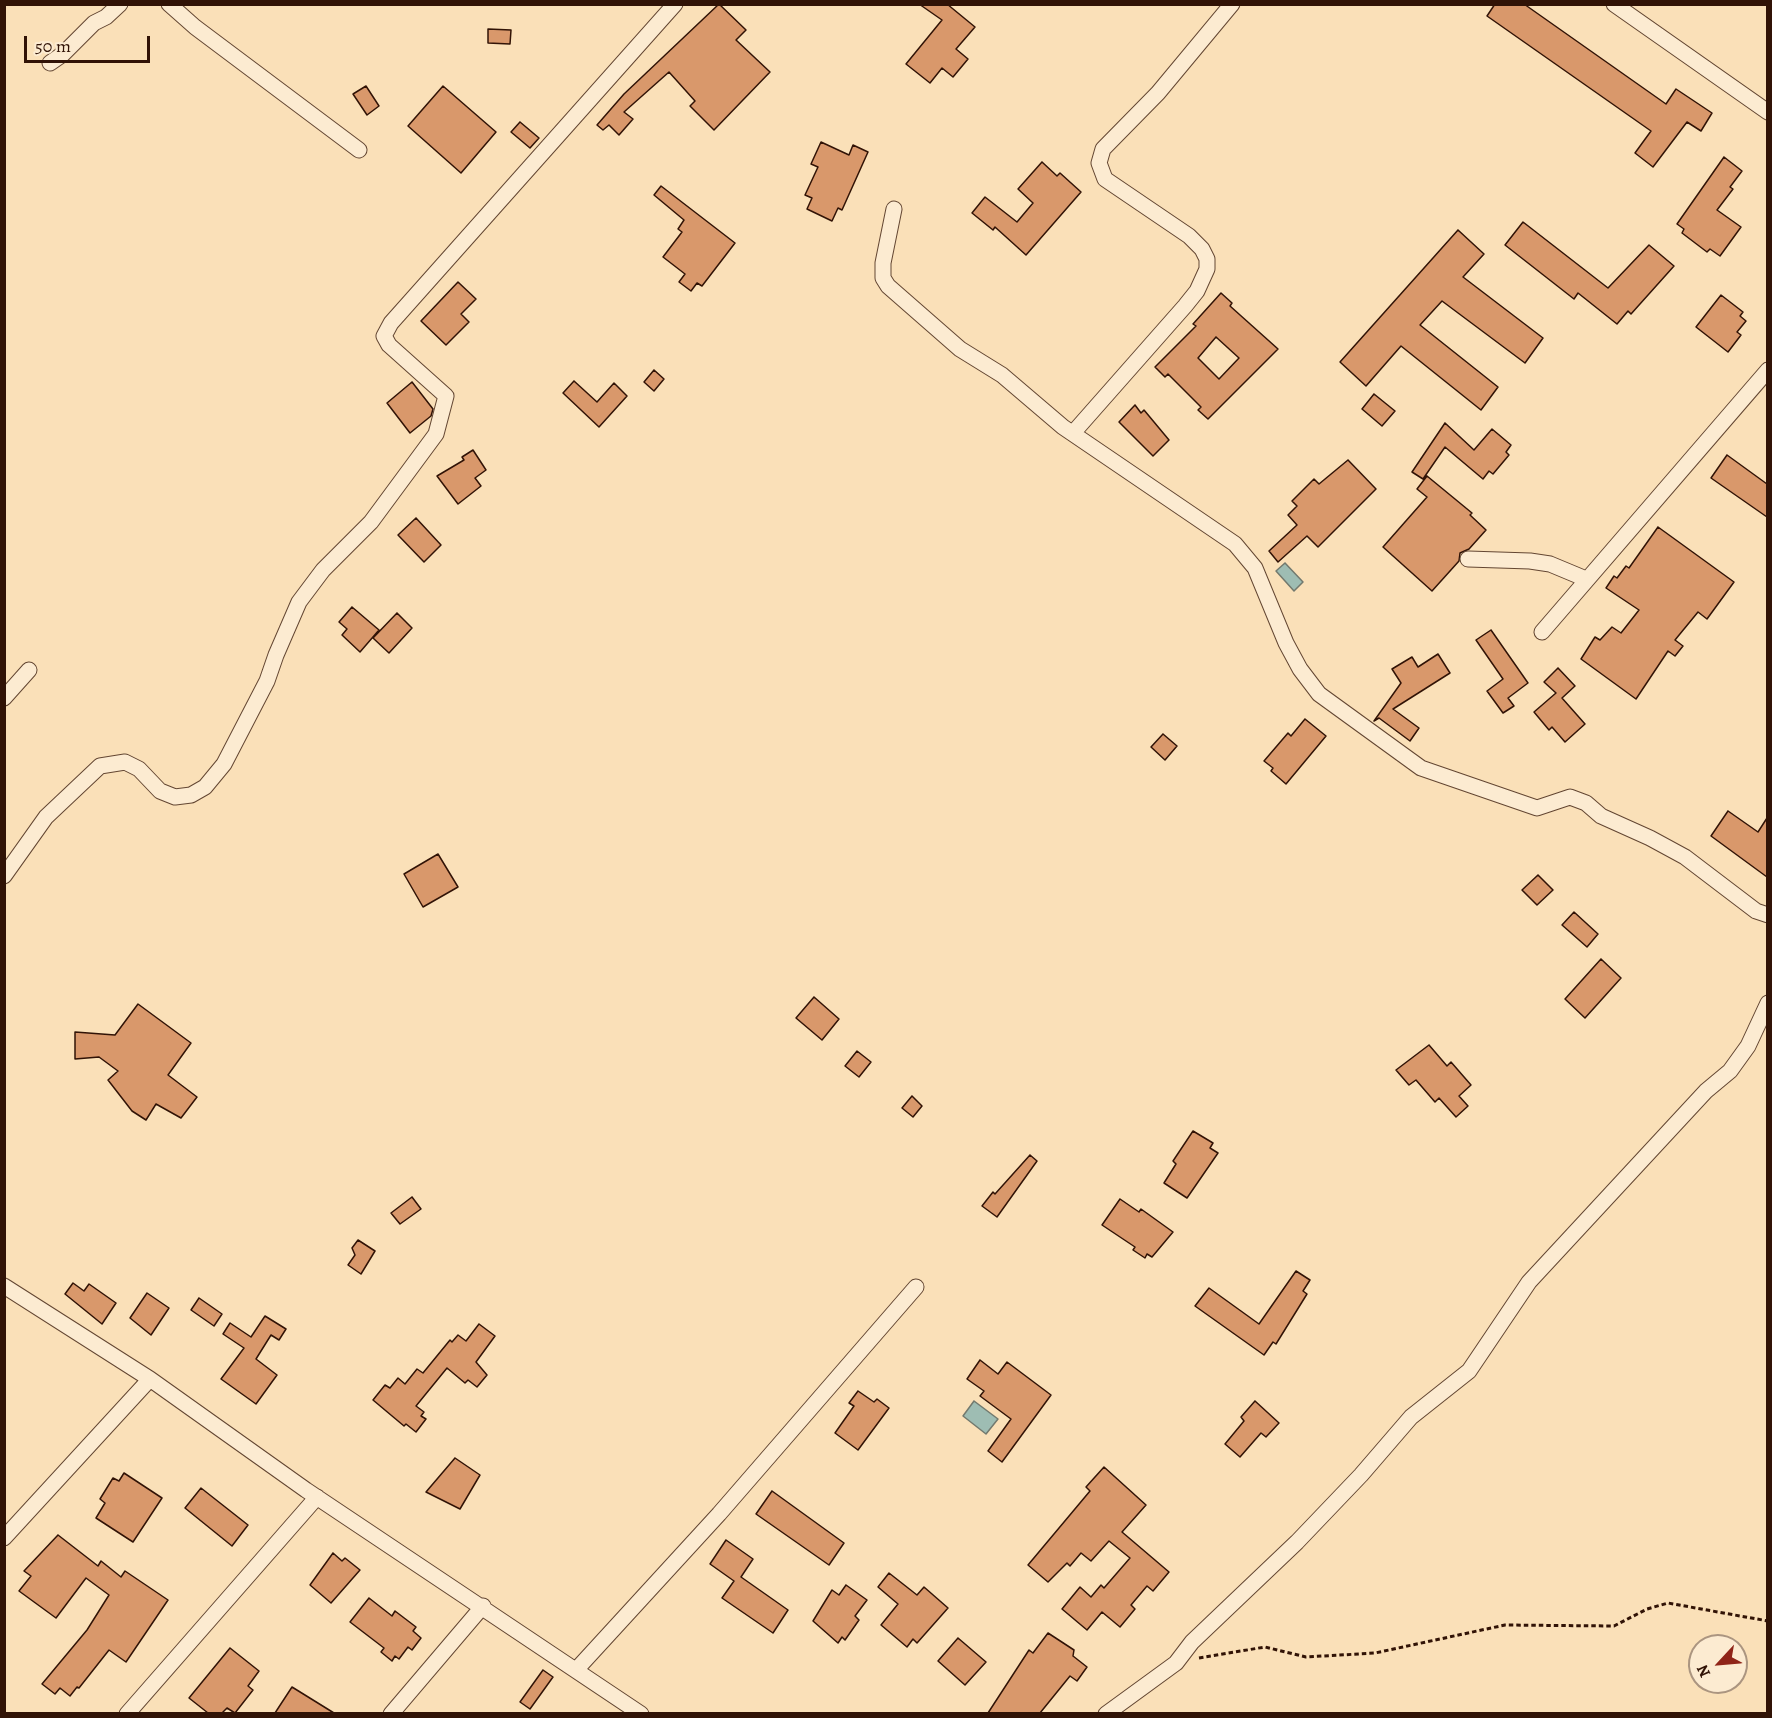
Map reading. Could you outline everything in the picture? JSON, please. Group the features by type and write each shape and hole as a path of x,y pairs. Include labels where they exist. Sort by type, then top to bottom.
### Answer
{"street":[{"path":"50,63 63,54 94,23 106,17 120,4"},
{"path":"169,4 195,27 359,150"},
{"path":"4,876 46,817 100,766 125,762 139,769 160,791 175,797 191,795 206,787 224,764 267,681 299,602 323,570 371,522 436,434 446,405 446,396 389,345 384,336 391,323 675,4"},
{"path":"1072,433 1185,306 1197,291 1207,269 1207,259 1202,249 1189,236 1105,179 1099,163 1103,149 1158,93 1232,4"},
{"path":"1614,4 1767,112"},
{"path":"894,209 883,262 883,278 888,286 960,349 1002,375 1072,433 1235,544 1255,568 1286,643 1300,669 1319,694 1399,754 1441,776 1481,787 1537,808 1570,797 1586,803 1601,816 1685,857 1755,911 1767,915"},
{"path":"1542,632 1767,370"},
{"path":"1468,560 1540,562 1574,572 1586,579"},
{"path":"4,698 29,670"},
{"path":"1106,1713 1176,1663 1192,1642 1297,1542 1361,1475 1411,1417 1469,1371 1529,1282 1706,1091 1730,1071 1748,1046 1767,1003"},
{"path":"4,1286 150,1379 317,1497 641,1713"},
{"path":"576,1670 719,1514 916,1287"},
{"path":"4,1538 150,1379"},
{"path":"127,1713 317,1497"},
{"path":"391,1713 483,1606"}],"path":[{"path":"1176,1663 1265,1647 1306,1657 1375,1653 1505,1625 1614,1626 1647,1609 1668,1603 1767,1621"}],"water":[{"path":"1285,563 1303,582 1294,591 1276,571"},
{"path":"974,1401 998,1419 986,1434 963,1416"}],"building":[{"path":"719,4 746,30 736,40 770,72 714,130 690,106 695,101 669,72 624,112 633,119 619,135 609,125 603,130 597,125 624,94"},
{"path":"919,4 947,4 975,27 956,49 968,59 953,77 942,68 930,83 906,64 942,20"},
{"path":"1495,4 1524,4 1666,104 1676,89 1712,113 1701,131 1687,122 1653,167 1635,153 1651,131 1487,16"},
{"path":"488,29 511,30 510,44 488,43"},
{"path":"366,86 379,106 367,115 353,94"},
{"path":"443,86 496,132 461,173 408,126"},
{"path":"520,122 539,138 530,148 511,132"},
{"path":"821,142 849,155 853,145 868,152 842,210 838,208 832,221 807,209 812,198 805,195 818,167 811,164"},
{"path":"1724,157 1742,171 1730,187 1733,189 1717,210 1741,227 1720,256 1710,249 1707,252 1682,233 1684,229 1677,224"},
{"path":"1042,162 1057,176 1060,173 1081,192 1026,255 995,227 993,230 972,213 985,197 1017,222 1033,203 1018,189"},
{"path":"661,186 735,243 702,286 697,283 691,291 679,282 685,274 663,257 682,232 678,229 684,220 654,195"},
{"path":"1523,222 1608,288 1649,245 1674,266 1631,314 1628,311 1617,324 1578,293 1574,299 1505,245"},
{"path":"1458,230 1484,254 1463,277 1543,338 1525,363 1442,301 1420,325 1498,387 1481,410 1401,346 1366,386 1340,362"},
{"path":"458,282 476,299 461,314 469,322 446,345 421,321"},
{"path":"1221,293 1232,303 1230,306 1278,349 1208,419 1198,410 1201,407 1168,374 1165,377 1155,367 1196,326 1193,324","holes":["1216,337 1239,358 1219,379 1198,358"]},
{"path":"1721,295 1743,312 1740,316 1746,321 1737,332 1741,335 1728,352 1696,327"},
{"path":"654,370 664,379 654,391 644,382"},
{"path":"574,381 597,402 614,383 627,396 599,427 563,393"},
{"path":"412,382 433,409 431,416 410,433 387,403"},
{"path":"1374,394 1395,411 1382,426 1362,409"},
{"path":"1135,405 1141,413 1144,410 1169,440 1153,456 1119,422"},
{"path":"1445,423 1474,450 1492,429 1511,445 1506,452 1509,455 1493,474 1489,471 1483,479 1445,447 1423,479 1412,472"},
{"path":"473,450 486,470 475,478 481,486 458,504 437,476 464,460 462,457"},
{"path":"1727,455 1767,484 1767,517 1711,478"},
{"path":"1348,460 1376,489 1318,547 1307,536 1278,562 1269,551 1297,525 1288,515 1297,506 1292,501 1314,479 1319,484"},
{"path":"1427,476 1472,513 1470,515 1486,530 1469,549 1460,553 1459,561 1432,591 1383,547 1427,497 1417,489"},
{"path":"416,518 441,545 424,562 398,535"},
{"path":"1658,527 1734,582 1707,619 1698,612 1675,640 1683,646 1675,656 1668,651 1636,699 1581,659 1595,637 1600,640 1612,627 1621,633 1639,610 1606,588 1614,576 1617,578 1626,566 1629,568"},
{"path":"352,607 379,630 360,652 342,635 347,629 339,622"},
{"path":"397,613 412,628 389,653 373,638"},
{"path":"1491,630 1528,683 1508,698 1514,706 1503,713 1487,691 1503,679 1476,640"},
{"path":"1438,654 1450,673 1393,709 1419,728 1410,741 1379,718 1374,721 1401,683 1392,669 1412,657 1418,667"},
{"path":"1558,668 1575,686 1562,698 1585,724 1565,742 1552,727 1549,730 1534,712 1556,693 1544,682"},
{"path":"1305,719 1326,736 1286,784 1271,771 1273,768 1264,761 1288,733 1291,736"},
{"path":"1163,734 1177,746 1165,760 1151,747"},
{"path":"1728,811 1758,832 1767,818 1767,877 1711,836"},
{"path":"438,854 458,887 423,907 404,874"},
{"path":"1538,875 1553,890 1537,905 1522,890"},
{"path":"1574,912 1598,934 1587,947 1562,925"},
{"path":"1601,959 1621,978 1585,1018 1565,999"},
{"path":"814,997 839,1019 822,1040 796,1018"},
{"path":"138,1004 191,1043 168,1075 197,1097 181,1118 156,1104 146,1120 132,1111 108,1080 118,1071 99,1057 75,1059 75,1032 115,1035"},
{"path":"1429,1045 1447,1066 1451,1062 1471,1085 1459,1096 1468,1106 1456,1117 1439,1098 1435,1102 1416,1080 1409,1085 1396,1070"},
{"path":"857,1051 871,1062 859,1077 845,1066"},
{"path":"912,1096 922,1106 913,1117 902,1108"},
{"path":"1193,1131 1213,1143 1210,1148 1218,1153 1187,1198 1164,1183 1176,1164 1173,1161"},
{"path":"1030,1155 1037,1161 997,1217 982,1206"},
{"path":"412,1197 421,1209 400,1224 391,1213"},
{"path":"1120,1199 1139,1212 1141,1209 1173,1232 1152,1257 1147,1254 1145,1258 1133,1250 1135,1247 1102,1225"},
{"path":"358,1240 375,1251 361,1274 348,1265 355,1255 352,1248"},
{"path":"1296,1271 1310,1280 1303,1291 1307,1294 1276,1344 1273,1342 1264,1355 1195,1306 1209,1288 1259,1324"},
{"path":"73,1283 84,1291 89,1284 116,1303 102,1324 65,1294"},
{"path":"147,1293 169,1308 151,1335 130,1318"},
{"path":"199,1298 222,1314 214,1326 191,1310"},
{"path":"265,1316 286,1329 279,1340 271,1335 256,1359 277,1375 256,1404 221,1379 244,1348 223,1334 230,1323 251,1337"},
{"path":"479,1324 495,1336 476,1362 487,1375 477,1387 468,1380 465,1383 447,1368 416,1406 424,1412 421,1416 426,1419 416,1432 406,1424 404,1426 373,1400 385,1385 390,1388 398,1378 405,1384 417,1369 423,1373 450,1340 452,1342 458,1335 466,1341"},
{"path":"980,1360 998,1374 1007,1362 1051,1395 1002,1462 988,1451 1011,1419 980,1396 984,1391 967,1379"},
{"path":"858,1391 874,1402 877,1399 889,1408 858,1450 835,1433 854,1406 849,1403"},
{"path":"1255,1401 1279,1423 1266,1437 1261,1433 1240,1457 1225,1444 1244,1421 1241,1417"},
{"path":"455,1458 480,1475 460,1509 426,1492"},
{"path":"1104,1467 1146,1505 1122,1532 1169,1572 1153,1591 1147,1586 1131,1605 1135,1609 1120,1627 1102,1612 1087,1630 1062,1609 1080,1587 1091,1597 1101,1585 1104,1588 1130,1558 1109,1541 1091,1561 1081,1553 1070,1566 1067,1563 1048,1582 1028,1565 1090,1491 1086,1487"},
{"path":"124,1473 162,1498 133,1542 96,1518 105,1503 100,1499 113,1478 119,1481"},
{"path":"201,1488 248,1525 232,1546 185,1508"},
{"path":"772,1491 844,1543 829,1565 756,1514"},
{"path":"58,1535 98,1566 101,1561 121,1577 125,1571 168,1600 126,1662 109,1650 70,1696 60,1688 55,1694 42,1684 87,1630 109,1595 86,1578 56,1618 19,1591 31,1576 24,1571"},
{"path":"726,1540 753,1559 741,1577 788,1610 773,1633 722,1598 734,1581 710,1564"},
{"path":"333,1553 342,1561 345,1558 360,1570 331,1603 310,1585"},
{"path":"889,1573 917,1595 924,1587 948,1608 917,1643 913,1639 907,1647 881,1625 898,1604 878,1587"},
{"path":"846,1585 867,1600 855,1616 859,1620 845,1640 842,1637 838,1643 813,1621 832,1590 839,1595"},
{"path":"369,1598 392,1616 395,1611 416,1627 413,1631 421,1638 412,1650 408,1647 399,1659 395,1656 392,1661 381,1652 384,1648 350,1622"},
{"path":"1048,1633 1074,1650 1073,1656 1087,1667 1077,1681 1070,1676 1040,1713 988,1713 1029,1650 1033,1653"},
{"path":"958,1638 986,1662 965,1685 938,1661"},
{"path":"230,1648 259,1671 248,1686 253,1690 235,1713 227,1708 222,1713 208,1713 189,1698"},
{"path":"543,1670 553,1677 530,1709 520,1702"},
{"path":"292,1687 334,1713 275,1713"}]}
